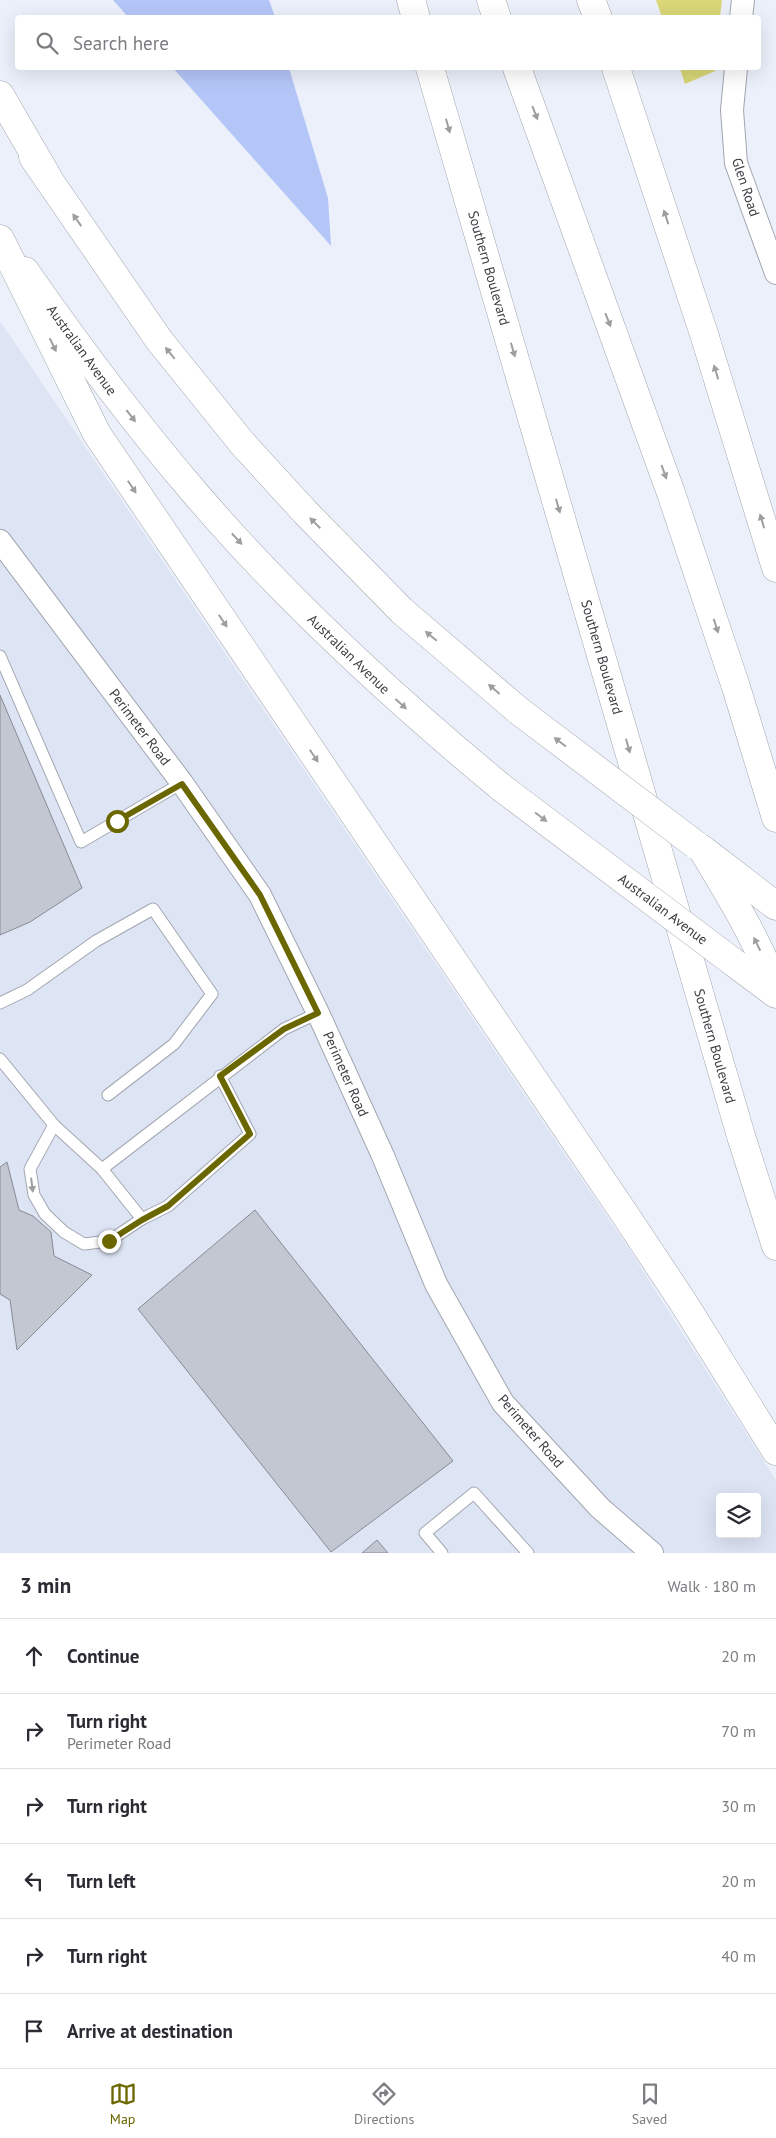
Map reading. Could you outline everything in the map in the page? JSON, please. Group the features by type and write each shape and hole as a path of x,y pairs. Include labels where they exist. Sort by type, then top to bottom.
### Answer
{"main road":[{"path":"411,0 415,15"},
{"path":"491,0 496,15"},
{"path":"591,0 597,15"},
{"name":"Southern Boulevard","path":"431,70 741,1136 776,1246"},
{"path":"518,70 671,493 736,687 776,818"},
{"path":"617,70 704,334 776,568"},
{"path":"0,95 47,176"},
{"path":"0,108 159,340 242,443 305,512 402,611 519,711 776,906"},
{"name":"Australian Avenue","path":"0,235 64,327 122,404 195,493 296,602 365,670 407,709 502,788 776,994"},
{"path":"0,239 97,434 615,1200 776,1451"},
{"path":"699,847 745,920 767,965 776,989"}],"street":[{"path":"741,15 743,0"},
{"name":"Glen Road","path":"736,70 732,110 736,164 776,273"},
{"name":"Perimeter Road","path":"0,541 182,784 260,895 318,1013 383,1156 436,1284 503,1403 600,1508 652,1553"}],"lane":[{"path":"0,656 81,842 182,784"},
{"path":"0,1003 27,990 96,941 153,908 212,994 174,1044 108,1095"},
{"path":"102,1168 284,1029 318,1013"},
{"path":"0,1059 54,1125 102,1168 142,1220"},
{"path":"54,1125 30,1169 34,1195 45,1214 64,1232 84,1244 109,1241 168,1206 250,1134 220,1076"},
{"path":"442,1553 425,1533 474,1494 528,1553"}],"shaded area":[{"path":"656,0 722,0 720,15 661,15"},
{"path":"681,70 715,70 715,71 685,84"},
{"path":"0,321 629,1249 776,1480 776,1553 0,1553"}],"water":[{"path":"113,0 269,0 274,15 126,15"},
{"path":"175,70 290,70 328,198 331,246"}],"building":[{"path":"0,695 82,888 30,922 0,935"},
{"path":"7,1162 19,1210 33,1216 51,1232 54,1256 92,1275 17,1350 10,1300 0,1294 0,1167"},
{"path":"255,1210 453,1461 331,1552 138,1309"},
{"path":"377,1540 388,1553 362,1553"}],"route":[{"path":"109,1241 168,1206 250,1134 220,1076 284,1029 318,1013 260,895 182,784 117,821"}]}
